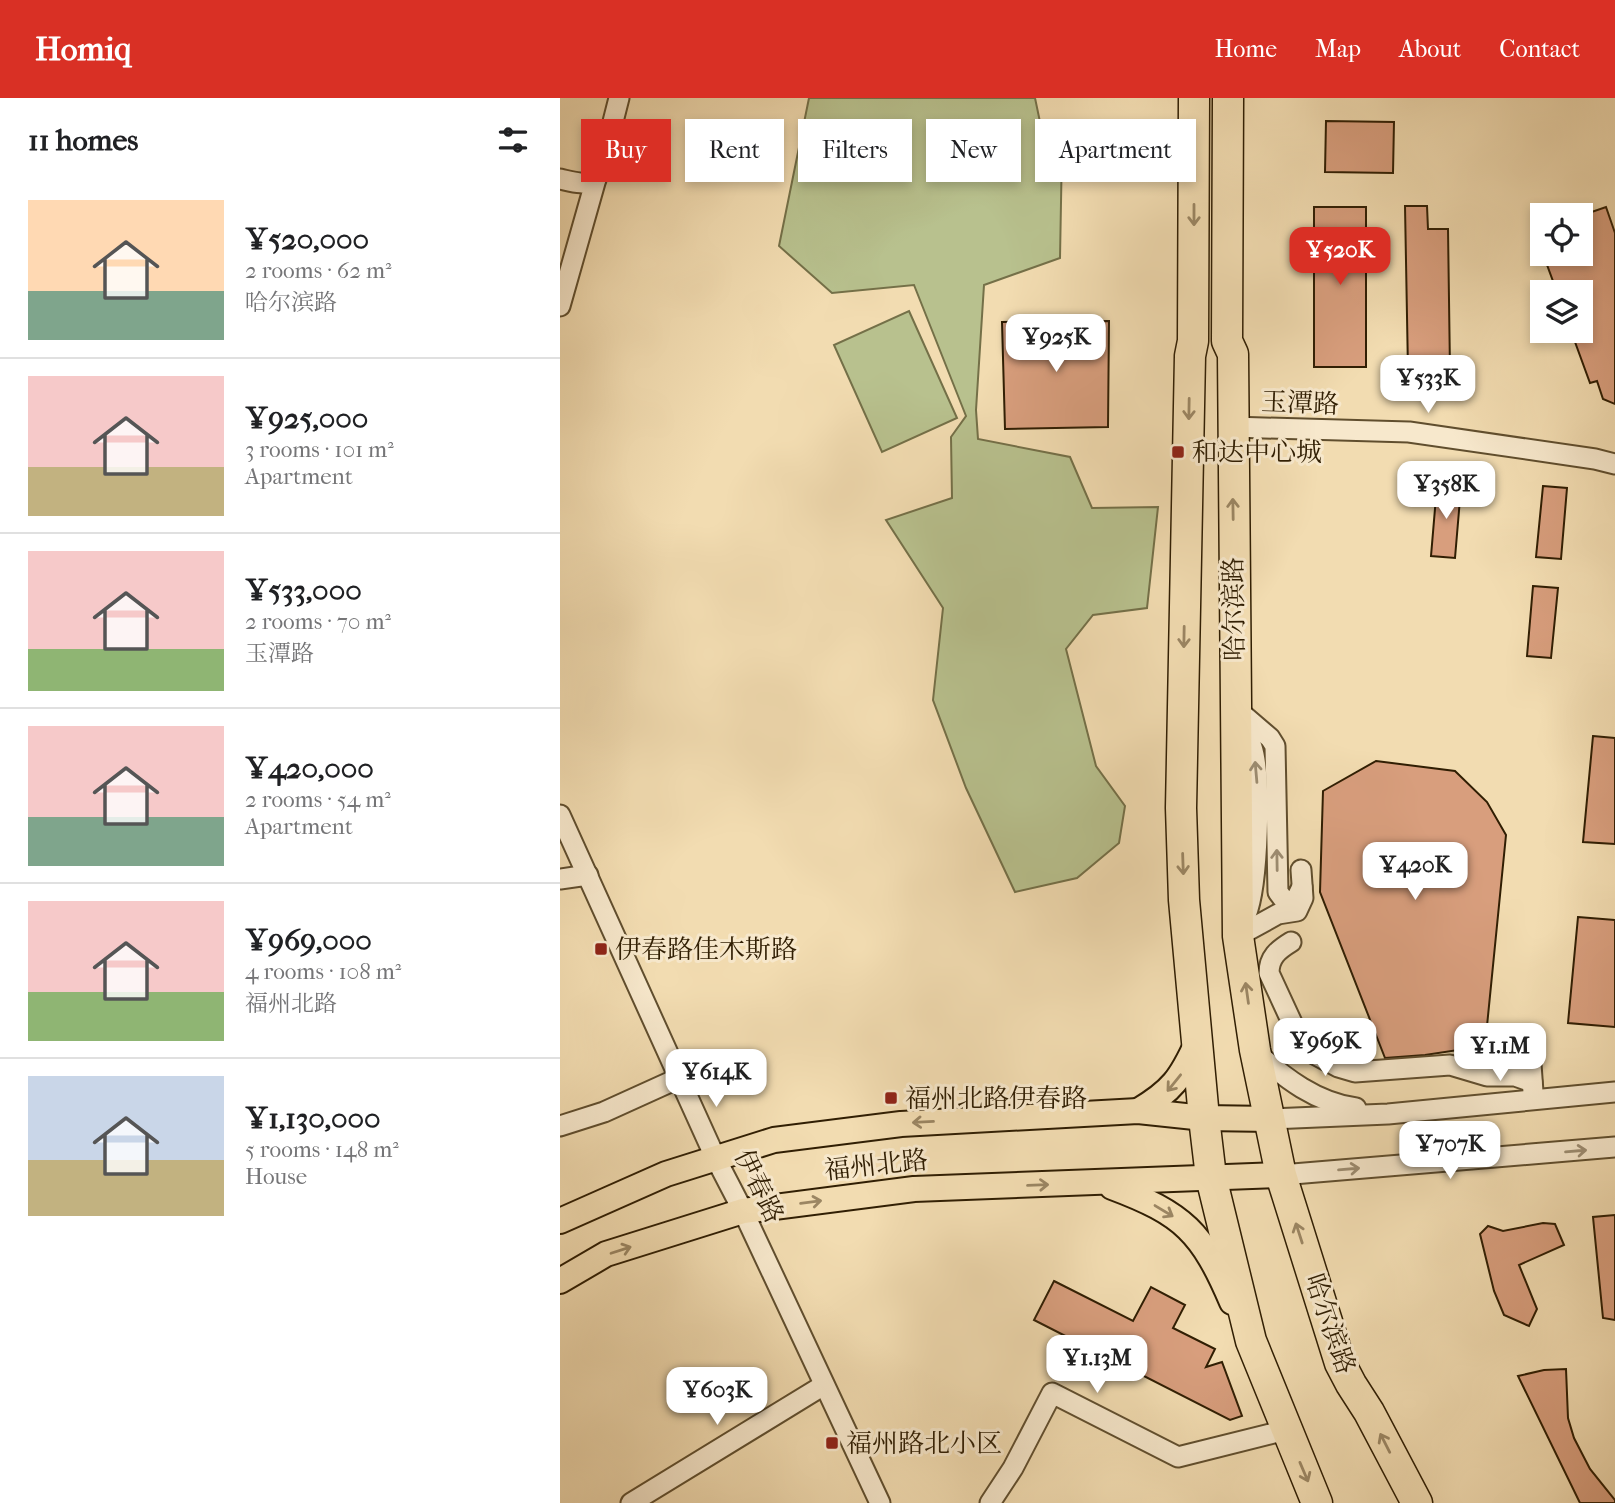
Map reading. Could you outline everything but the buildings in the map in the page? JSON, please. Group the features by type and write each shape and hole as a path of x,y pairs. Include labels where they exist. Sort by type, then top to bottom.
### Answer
{"highway":[{"name":"哈尔滨路","path":"1194,98 1193,341 1190,368 1181,808 1184,900 1211,1177"},
{"name":"哈尔滨路","path":"1228,98 1227,341 1233,354 1238,936 1255,1051 1281,1175 1340,1363 1369,1412 1416,1503"},
{"path":"1211,1177 1251,1341 1317,1503"}],"main road":[{"path":"1138,1111 1163,1096 1185,1069 1196,1043"},
{"name":"福州北路","path":"560,1221 666,1174 774,1140 901,1124 1138,1111 1204,1118 1271,1119"},
{"name":"福州北路","path":"560,1281 606,1254 743,1211 914,1189 1281,1175"},
{"path":"1102,1183 1144,1199 1171,1214 1190,1229 1204,1245 1217,1267 1251,1341"}],"street":[{"path":"614,119 619,98"},
{"path":"560,179 581,184 592,182"},
{"path":"560,306 595,182"},
{"name":"玉潭路","path":"1232,427 1409,432 1615,464"},
{"path":"1236,716 1270,738 1275,746 1278,892 1284,900 1290,902 1296,899 1302,879 1302,904 1297,911 1278,914 1238,936"},
{"name":"伊春路","path":"560,814 715,1157 880,1503"},
{"path":"560,879 588,875"},
{"path":"1291,942 1274,954 1269,964 1269,973 1294,1031 1314,1054 1338,1067 1355,1072 1450,1065 1487,1076 1515,1076 1532,1091"},
{"path":"1530,1050 1532,1091"},
{"path":"1255,1051 1280,1074 1314,1095 1343,1107 1388,1114"},
{"path":"560,1126 604,1112 679,1078"},
{"path":"1271,1119 1388,1114 1532,1091 1615,1092"},
{"path":"1281,1175 1615,1147"},
{"path":"631,1503 824,1385"},
{"path":"990,1503 1013,1468 1052,1393 1178,1457 1286,1430"}],"green space":[{"path":"809,98 1035,98 1039,119 1035,119 1035,182 1061,182 1060,258 984,285 976,410 978,439 1070,457 1092,508 1158,507 1147,608 1093,615 1066,649 1096,766 1125,806 1119,843 1077,878 1015,892 966,788 933,700 943,608 886,520 952,498 951,437 966,416 914,285 832,293 779,246 798,152 798,182 912,182 912,119 805,119"},
{"path":"909,311 957,418 882,452 834,345"}],"place":[{"name":"和达中心城","path":"1178,452"},
{"name":"伊春路佳木斯路","path":"601,949"},
{"name":"福州北路伊春路","path":"891,1098"},
{"name":"福州路北小区","path":"832,1443"}]}
